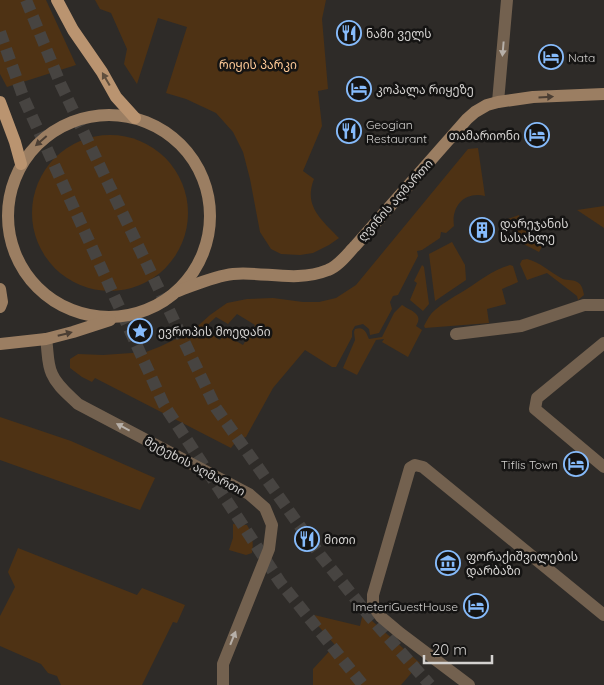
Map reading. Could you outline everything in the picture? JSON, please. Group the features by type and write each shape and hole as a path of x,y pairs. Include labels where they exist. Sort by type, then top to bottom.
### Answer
{"main road":[{"path":"57,0 73,30 102,72 116,97 135,118"},
{"name":"ღვინის აღმართი","path":"178,291 231,274 247,273 293,277 329,270 356,245 475,112 487,105 498,102 533,97 604,94"},
{"path":"0,102 16,142 21,164"},
{"path":"0,344 46,339 148,309 161,303 178,291 192,274 203,255 209,234 210,212 207,190 199,170 187,151 171,136 135,118 109,115 83,118 58,128 37,144 21,164 11,186 7,208 8,230 14,252 24,272 38,289 56,303 76,312 98,317 120,317"},
{"path":"0,198 11,186"},
{"path":"0,289 2,302 0,307"}],"street":[{"path":"498,102 507,0"},
{"path":"456,334 521,326 584,305 604,305"},
{"name":"მეტეხის აღმართი","path":"46,339 52,375 59,386 78,404 248,494 265,508 272,525 269,550 223,664 223,685"},
{"path":"604,344 537,398 535,409 604,467"},
{"path":"469,685 400,633 381,617 373,606 373,595 410,468 416,465 423,467 604,615"}],"green space":[{"path":"0,0 46,0 76,65 7,87 0,74"},
{"name":"რიყის პარკი","path":"95,0 326,0 322,19 328,89 318,91 322,126 303,171 314,179 311,197 316,212 339,238 313,253 300,255 281,254 271,249 260,232 243,152 233,132 216,113 186,99 166,93 187,27 158,18 137,84 124,64 127,49 111,13 100,9"},
{"path":"102,135 118,135 133,138 147,144 170,163 179,176 185,190 188,213 187,228 179,250 160,273 147,282 133,288 118,291 102,291 87,288 73,282 50,263 41,250 35,236 32,221 32,205 35,190 41,176 60,153 73,144 87,138"},
{"path":"478,148 485,196 471,196 460,202 455,213 454,226 446,233 441,232 440,238 422,250 417,251 418,256 398,295 393,296 390,302 392,309 379,333 370,335 369,329 363,324 355,326 352,331 352,337 336,367 332,367 305,350 273,388 246,437 237,440 231,448 95,378 92,382 70,368 70,359 78,354 103,355 146,352 159,347 191,332 227,303 247,299 273,298 319,302 336,298 356,285 468,149","holes":["237,314 255,325 243,345 224,334 220,340 203,329 216,317 228,324"]},
{"path":"604,206 604,228 577,210"},
{"path":"519,215 528,232 543,245 539,252 516,240 508,219"},
{"path":"452,242 465,265 466,280 435,301 429,254"},
{"path":"527,259 541,265 563,279 579,283 584,295 578,300 577,296 547,273 527,280 520,264 522,260"},
{"path":"422,265 424,267 429,304 423,311 410,300 417,283 414,281"},
{"path":"510,265 513,266 518,282 502,289 506,304 487,309 489,323 425,328 424,326 430,315 441,305 491,273"},
{"path":"402,305 417,316 418,322 416,326 422,330 408,357 382,342 384,339 376,340 357,375 343,368 355,340 355,329 363,329 369,339 382,337 394,313"},
{"path":"0,417 71,441 155,478 140,510 0,460"},
{"path":"233,524 247,525 252,538 252,553 246,555 229,550 233,538"},
{"path":"18,548 137,595 142,588 185,605 177,623 173,622 142,685 61,685 57,676 48,673 41,664 0,646 0,616 15,587 8,572"},
{"path":"363,613 420,663 401,685 313,685 313,669 335,645 314,621 314,615 360,626"}],"tunnel":[{"path":"26,0 61,85 216,408 321,556 370,617 430,685"},
{"path":"0,32 24,99 164,405 280,582 363,685"}],"place":[{"name":"ნამი ველს","path":"349,33"},
{"name":"Nata","path":"551,57"},
{"name":"კოპალა რიყეზე","path":"359,89"},
{"name":"Geogian Restaurant","path":"349,131"},
{"name":"თამარიონი","path":"537,135"},
{"name":"დარეჯანის სასახლე","path":"482,230"},
{"name":"ევროპის მოედანი","path":"140,331"},
{"name":"Tiflis Town","path":"576,464"},
{"name":"მითი","path":"307,539"},
{"name":"ფორაქიშვილების დარბაზი","path":"448,563"},
{"name":"ImeteriGuestHouse","path":"476,606"}]}
